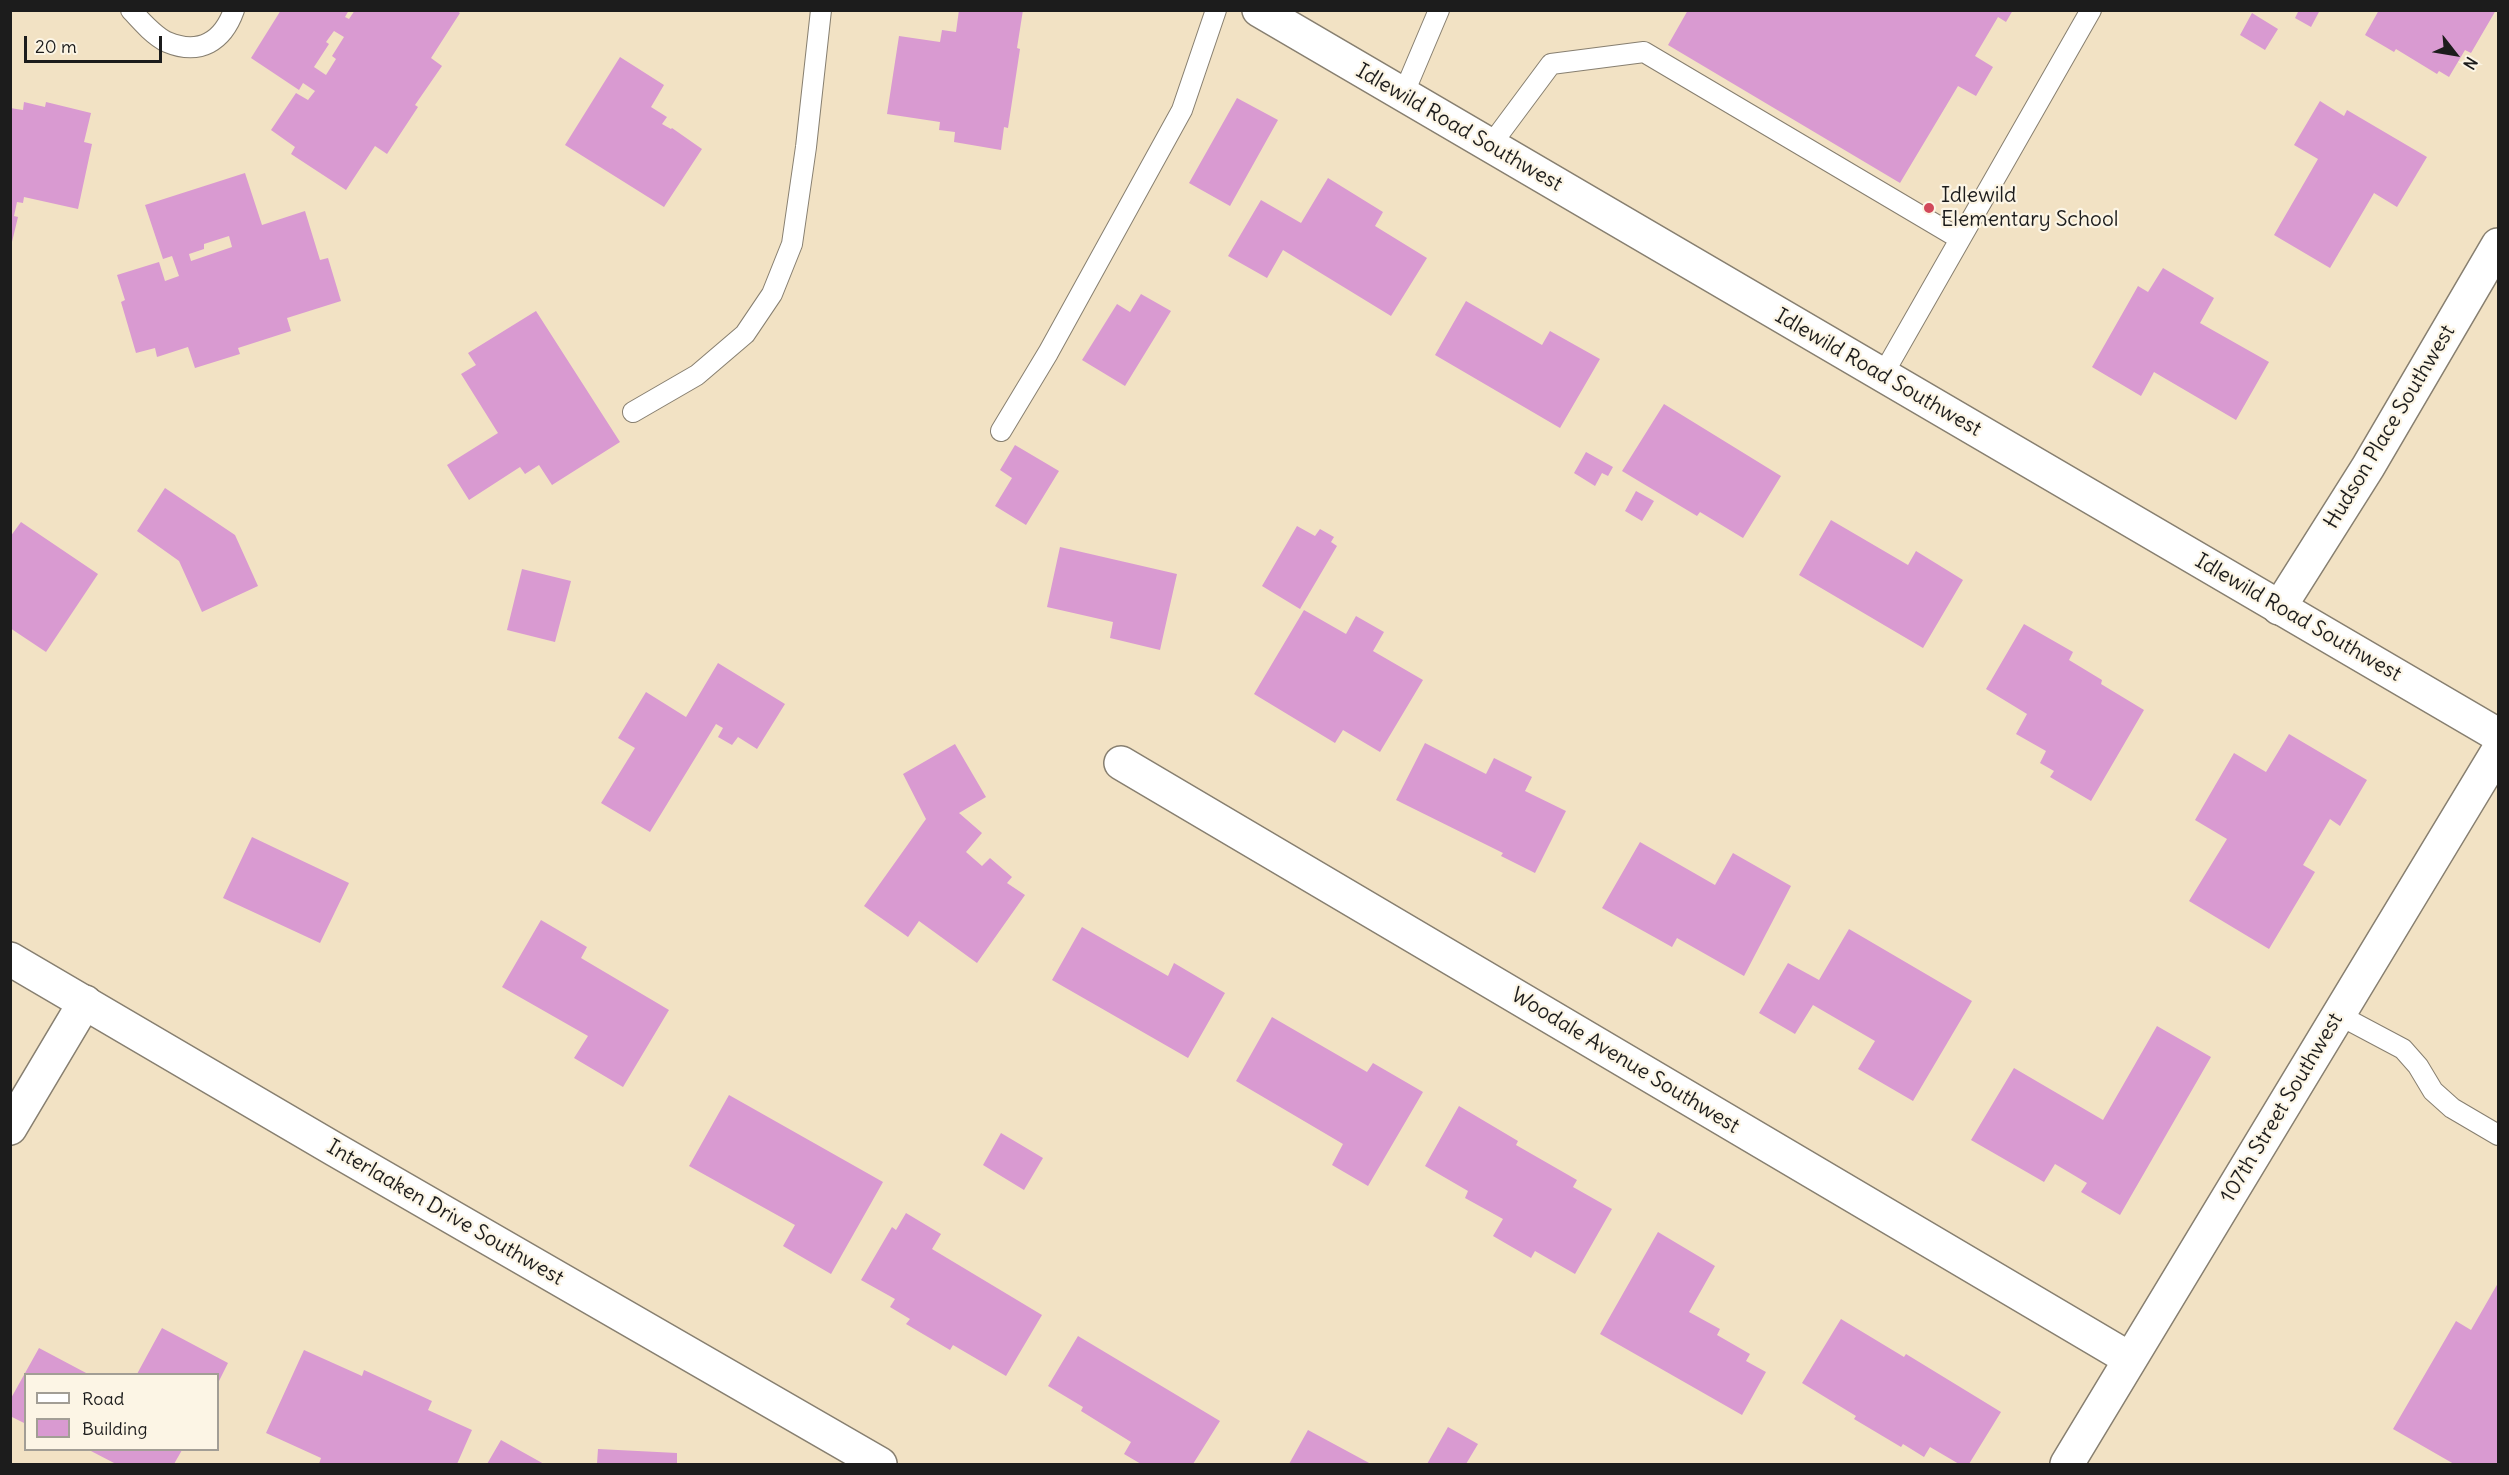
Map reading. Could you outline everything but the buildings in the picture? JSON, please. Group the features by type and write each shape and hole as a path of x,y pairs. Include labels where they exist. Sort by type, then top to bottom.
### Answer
{"street":[{"name":"Idlewild Road Southwest","path":"1259,10 2499,735"},
{"name":"Hudson Place Southwest","path":"2279,608 2368,467 2499,245"},
{"name":"107th Street Southwest","path":"2067,1464 2499,752"},
{"name":"Woodale Avenue Southwest","path":"1121,764 2130,1359"},
{"name":"Interlaaken Drive Southwest","path":"10,959 344,1155 880,1464"},
{"path":"10,1128 85,1002"}],"lane":[{"path":"131,10 166,42 186,46 205,45 218,39 228,26 234,10"},
{"path":"633,412 705,368 745,334 772,294 792,244 806,147 821,10"},
{"path":"1001,430 1053,343 1182,110 1216,10"},
{"path":"1403,95 1439,10"},
{"path":"1882,376 2091,10"},
{"path":"1490,146 1551,64 1644,52 1960,239"},
{"path":"2338,1015 2403,1049 2418,1066 2433,1091 2452,1108 2499,1135"}],"place":[{"name":"Idlewild Elementary School","path":"1929,208"}]}
